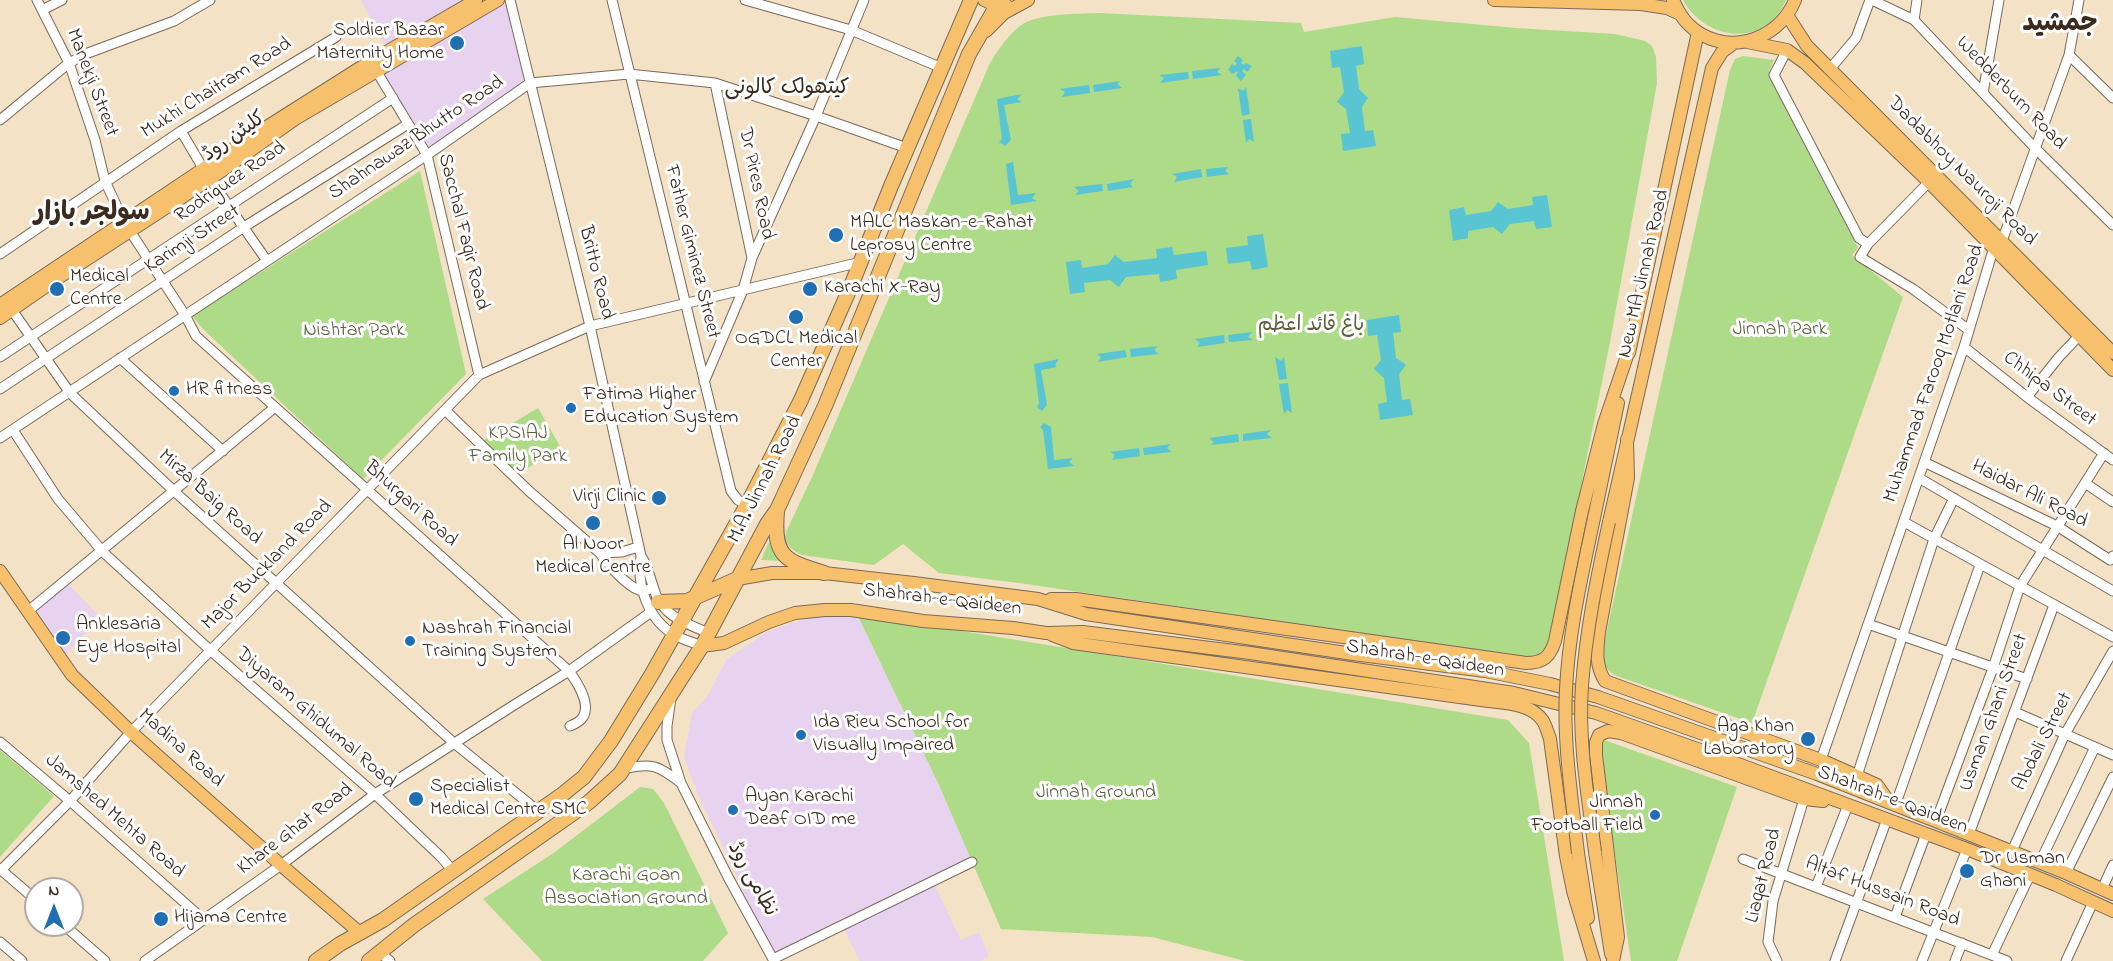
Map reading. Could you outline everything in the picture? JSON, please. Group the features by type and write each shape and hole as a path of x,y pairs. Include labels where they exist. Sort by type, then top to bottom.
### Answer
{"highway":[{"name":"M.A. Jinnah Road","path":"316,961 383,920 454,872 577,783 594,766 675,635 747,505 801,400 971,0"},
{"name":"M.A. Jinnah Road","path":"379,958 454,896 589,802 624,769 702,646 767,524 777,510 825,406 991,2"},
{"path":"777,510 776,537 780,550 788,559 824,573"},
{"path":"654,607 694,598 738,579"}],"main road":[{"name":"کلیٹن روڈ","path":"207,174 293,110 476,0"},
{"name":"کلیٹن روڈ","path":"0,318 4,305 207,174 295,119 498,0"},
{"path":"1494,0 1641,4 1667,8 1680,14"},
{"path":"1673,0 1680,14 1698,32 1709,38 1787,50 1805,63 1929,182 1998,244 2079,336 2113,370"},
{"path":"1741,42 1770,32 1787,15 1795,0"},
{"path":"991,2 1024,2"},
{"path":"971,50 996,21 1024,2"},
{"name":"Dadabhoy Nauroji Road","path":"1787,15 1807,46 1998,244 2113,353"},
{"path":"1594,961 1578,853 1566,747 1566,691 1570,638 1698,32"},
{"name":"New MA Jinnah Road","path":"1612,961 1595,852 1582,744 1582,688 1590,614 1627,439 1712,68 1722,52 1741,42"},
{"path":"1038,599 1076,599 1527,663 1543,661 1551,653 1555,641 1581,511 1604,424 1630,347"},
{"path":"1627,439 1628,478 1596,657 1599,672 1605,681 1821,760 1877,785 1893,805"},
{"name":"Madina Road","path":"0,570 72,675 131,732 360,933"},
{"name":"Shahrah-e-Qaideen","path":"738,579 772,573 824,573 1038,599 1086,614 1353,654 1485,671 1550,684 1598,697 1817,774 2040,862 2107,891"},
{"name":"Shahrah-e-Qaideen","path":"702,646 724,643 782,617 825,609 851,609 923,621 1046,633 1083,632 1250,653 1546,700 1605,716 1887,819 2030,875 2113,911"},
{"path":"1083,632 1086,614"},
{"path":"1046,633 1073,643 1481,700 1525,707 1536,712 1543,721 1550,739 1566,856 1573,891 1594,961"},
{"path":"1612,961 1618,937 1596,755 1596,742 1599,735 1608,732 1621,733 1804,798 1848,805"}],"street":[{"name":"Manekji Street","path":"37,0 69,63 96,140 105,181 126,227 148,259"},
{"path":"42,10 62,0"},
{"path":"0,120 69,63 88,53 174,21 210,0"},
{"name":"Britto Road","path":"510,0 590,326 640,551 648,565 648,590 656,619 675,635 702,646"},
{"name":"Father Giminez Street","path":"612,0 731,491 738,500 747,505"},
{"path":"745,0 851,30 942,68"},
{"path":"704,382 743,290 752,258 816,116 864,0"},
{"path":"1830,69 1856,38 1871,0"},
{"name":"Wedderburn Road","path":"1871,0 1914,20 2113,225"},
{"path":"1914,20 1917,0"},
{"path":"1983,93 1999,0"},
{"name":"Muhammad Farooq Motlani Road","path":"1821,760 1998,244 2036,148 2069,55 2079,0"},
{"name":"Mukhi Chaitram Road","path":"0,254 181,131 336,37"},
{"path":"1787,50 1774,75 1859,238 1868,244"},
{"path":"2069,55 2113,98"},
{"name":"Sacchal Faqir Road","path":"377,72 427,155 479,375"},
{"name":"Shahnawaz Bhutto Road","path":"0,438 427,155 530,83 629,74 715,83 907,148"},
{"name":"Dr Pires Road","path":"715,83 752,258"},
{"name":"Rodriguez Road","path":"0,357 393,98"},
{"name":"Karimji Street","path":"0,389 244,227 408,124"},
{"path":"181,131 207,174 267,261"},
{"path":"1929,182 1868,244 1860,257 1913,289 1969,330"},
{"name":"Bhurgari Road","path":"148,259 196,336 569,671 580,688 585,714 581,720 570,726"},
{"name":"Major Buckland Road","path":"0,870 70,801 131,732 479,375 590,326 861,262"},
{"name":"Mirza Baig Road","path":"4,305 31,336 70,393 276,583 454,743 532,806 537,813"},
{"path":"2027,397 2079,336"},
{"name":"Chhipa Street","path":"1964,347 2113,460"},
{"path":"120,358 223,451"},
{"path":"27,612 103,552 274,408"},
{"path":"445,410 529,491 600,553 605,561 632,586 648,590"},
{"name":"Diyaram Ghidumal Road","path":"13,430 57,500 103,552 210,650 375,794 454,872"},
{"path":"1936,821 1993,668 2020,586 2104,453"},
{"name":"Haidar Ali Road","path":"1924,462 2057,526 2110,560 2113,556"},
{"path":"1919,478 2113,591"},
{"name":"Haidar Ali Road","path":"2085,483 2113,502"},
{"path":"1857,776 1934,539 1954,498"},
{"path":"1904,522 2113,637"},
{"path":"600,553 640,551"},
{"path":"1893,805 1980,565"},
{"name":"Usman Ghani Street","path":"1969,834 2054,605"},
{"name":"Britto Road","path":"654,607 665,610 681,622 709,633"},
{"name":"Khare Ghat Road","path":"144,961 204,921 375,794 569,671 654,607"},
{"path":"1868,624 2027,679"},
{"name":"Abdali Street","path":"2012,851 2065,734 2113,651"},
{"name":"نظامی روڈ","path":"672,694 667,740 681,783 728,877 774,960"},
{"path":"2015,712 2113,755"},
{"name":"Jamshed Mehta Road","path":"0,742 70,801 204,921"},
{"path":"2040,862 2095,747"},
{"name":"نظامی روڈ","path":"624,769 642,765 660,767 681,783"},
{"path":"2066,873 2113,777"},
{"name":"Liaqat Road","path":"1777,961 1768,942 1773,901 1804,798"},
{"path":"1816,887 1848,805"},
{"path":"1836,961 1887,819"},
{"path":"1895,917 1926,834"},
{"path":"1922,961 1966,849"},
{"name":"Altaf Hussain Road","path":"1743,859 2007,961"},
{"path":"774,960 972,862"},
{"path":"2107,891 2113,865"},
{"path":"0,870 24,890"},
{"path":"1992,955 2030,875"},
{"path":"2066,961 2093,903"},
{"path":"78,937 105,961"},
{"path":"0,942 21,961"},
{"path":"1955,961 1962,943"}],"shaded area":[{"path":"361,0 510,0 530,83 427,155 375,67 391,57"},
{"name":"Anklesaria Eye Hospital","path":"66,582 100,617 61,659 27,612"},
{"name":"Ida Rieu School for Visually Impaired","path":"824,614 857,614 939,785 972,862 933,882 961,940 979,932 989,956 980,961 860,961 842,925 773,959 757,928 735,871 698,795 684,757 692,713 707,697 727,659 767,632"}],"green space":[{"path":"1683,0 1786,0 1777,16 1765,26 1751,32 1736,34 1721,31 1706,24 1693,14"},
{"name":"باغ قائد اعظم","path":"1099,13 1301,23 1304,32 1395,17 1615,34 1645,41 1652,46 1656,57 1657,83 1610,342 1551,635 1541,652 1533,656 1522,657 939,573 903,544 874,565 802,555 789,546 786,532 812,477 990,63 1011,34 1027,22 1058,15"},
{"name":"Jinnah Park","path":"1743,56 1774,60 1769,72 1858,248 1852,255 1903,297 1752,723 1614,675 1605,667 1602,653 1730,70 1735,59"},
{"name":"Nishtar Park","path":"420,171 466,374 363,479 204,330 192,316"},
{"name":"KPSIAJ Family Park","path":"538,408 561,448 514,476 479,443"},
{"path":"769,542 783,561 761,560"},
{"name":"Jinnah Ground","path":"857,614 1508,720 1529,743 1564,961 1245,961 1152,937 1001,929 939,785"},
{"path":"1604,740 1737,787 1677,961 1631,961 1600,753"},
{"path":"0,750 54,796 0,857"},
{"name":"Karachi Goan Association Ground","path":"640,787 653,789 664,803 728,933 703,961 542,961 483,899 555,852"}],"water":[{"path":"1362,46 1364,64 1356,66 1359,89 1368,98 1362,107 1365,131 1373,130 1376,146 1343,151 1341,134 1350,133 1346,109 1337,102 1344,92 1340,67 1332,68 1330,51"},
{"path":"1238,56 1243,60 1241,63 1252,66 1247,72 1244,69 1242,71 1246,75 1241,81 1236,76 1237,71 1233,74 1228,70 1232,64 1235,66 1237,63 1234,61"},
{"path":"1220,68 1217,72 1222,75 1193,79 1192,71"},
{"path":"1188,72 1189,79 1160,83 1164,78 1159,75"},
{"path":"1120,81 1117,84 1122,88 1094,92 1093,85"},
{"path":"1089,85 1090,93 1062,97 1065,92 1060,89"},
{"path":"1246,87 1250,114 1242,116 1238,88 1243,91"},
{"path":"1022,94 1017,99 1022,102 1004,105 1011,140 1005,146 999,142 1002,139 997,99"},
{"path":"1251,119 1254,142 1249,139 1246,143 1243,120"},
{"path":"1013,162 1018,195 1036,193 1032,198 1037,201 1011,205 1006,164"},
{"path":"1228,167 1225,171 1229,174 1207,177 1206,169"},
{"path":"1201,169 1202,177 1174,182 1177,177 1172,174"},
{"path":"1134,179 1130,184 1133,187 1108,191 1107,184"},
{"path":"1102,184 1103,191 1075,195 1079,191 1074,187"},
{"path":"1547,195 1552,227 1536,229 1534,221 1510,224 1502,234 1493,227 1468,231 1468,238 1453,241 1449,210 1464,207 1466,215 1491,211 1498,202 1508,209 1533,205 1532,197"},
{"path":"1263,234 1268,267 1252,270 1250,261 1228,264 1226,248 1248,245 1247,236"},
{"path":"1172,247 1174,255 1206,251 1208,265 1176,270 1177,279 1160,282 1159,274 1126,277 1119,287 1110,280 1084,283 1085,292 1070,294 1066,262 1081,260 1082,268 1108,264 1115,255 1124,262 1157,258 1156,249"},
{"path":"1399,315 1401,332 1393,333 1396,358 1406,365 1399,374 1402,400 1410,399 1413,415 1380,420 1378,404 1387,402 1384,378 1374,369 1381,360 1377,335 1368,336 1367,320"},
{"path":"1252,332 1248,337 1253,340 1229,342 1228,335"},
{"path":"1224,335 1225,343 1197,347 1200,343 1195,339"},
{"path":"1158,346 1154,350 1159,354 1131,357 1130,349"},
{"path":"1125,350 1127,357 1098,362 1101,357 1097,354"},
{"path":"1275,357 1281,361 1284,357 1287,379 1279,380"},
{"path":"1059,359 1055,365 1057,367 1041,370 1047,405 1042,411 1037,407 1039,403 1034,364"},
{"path":"1288,383 1292,413 1287,410 1284,414 1279,384"},
{"path":"1044,423 1051,427 1054,460 1073,458 1069,462 1074,466 1048,469 1043,430 1040,427"},
{"path":"1271,430 1267,434 1272,438 1243,441 1243,434"},
{"path":"1238,434 1239,442 1211,445 1214,442 1209,438"},
{"path":"1171,444 1167,448 1172,452 1144,455 1143,448"},
{"path":"1139,448 1140,456 1112,460 1115,455 1110,452"}],"place":[{"name":"Soldier Bazar Maternity Home","path":"457,43"},
{"name":"MALC Maskan-e-Rahat Leprosy Centre","path":"836,235"},
{"name":"Medical Centre","path":"57,289"},
{"name":"Karachi X-Ray","path":"810,289"},
{"name":"OGDCL Medical Center","path":"796,317"},
{"name":"HR fitness","path":"174,391"},
{"name":"Fatima Higher Education System","path":"571,408"},
{"name":"Virji Clinic","path":"659,498"},
{"name":"Al Noor Medical Centre","path":"593,523"},
{"name":"Anklesaria Eye Hospital","path":"63,638"},
{"name":"Nashrah Financial Training System","path":"410,641"},
{"name":"Ida Rieu School for Visually Impaired","path":"801,735"},
{"name":"Aga Khan Laboratory","path":"1808,739"},
{"name":"Specialist Medical Centre SMC","path":"416,799"},
{"name":"Ayan Karachi Deaf OID me","path":"733,810"},
{"name":"Jinnah Football Field","path":"1655,815"},
{"name":"Dr Usman Ghani","path":"1967,871"},
{"name":"Hijama Centre","path":"161,919"}],"district":[{"name":"جمشید","path":"2060,26"},
{"name":"کیتھولک کالونی","path":"787,90"},
{"name":"سولجر بازار","path":"92,215"}]}
